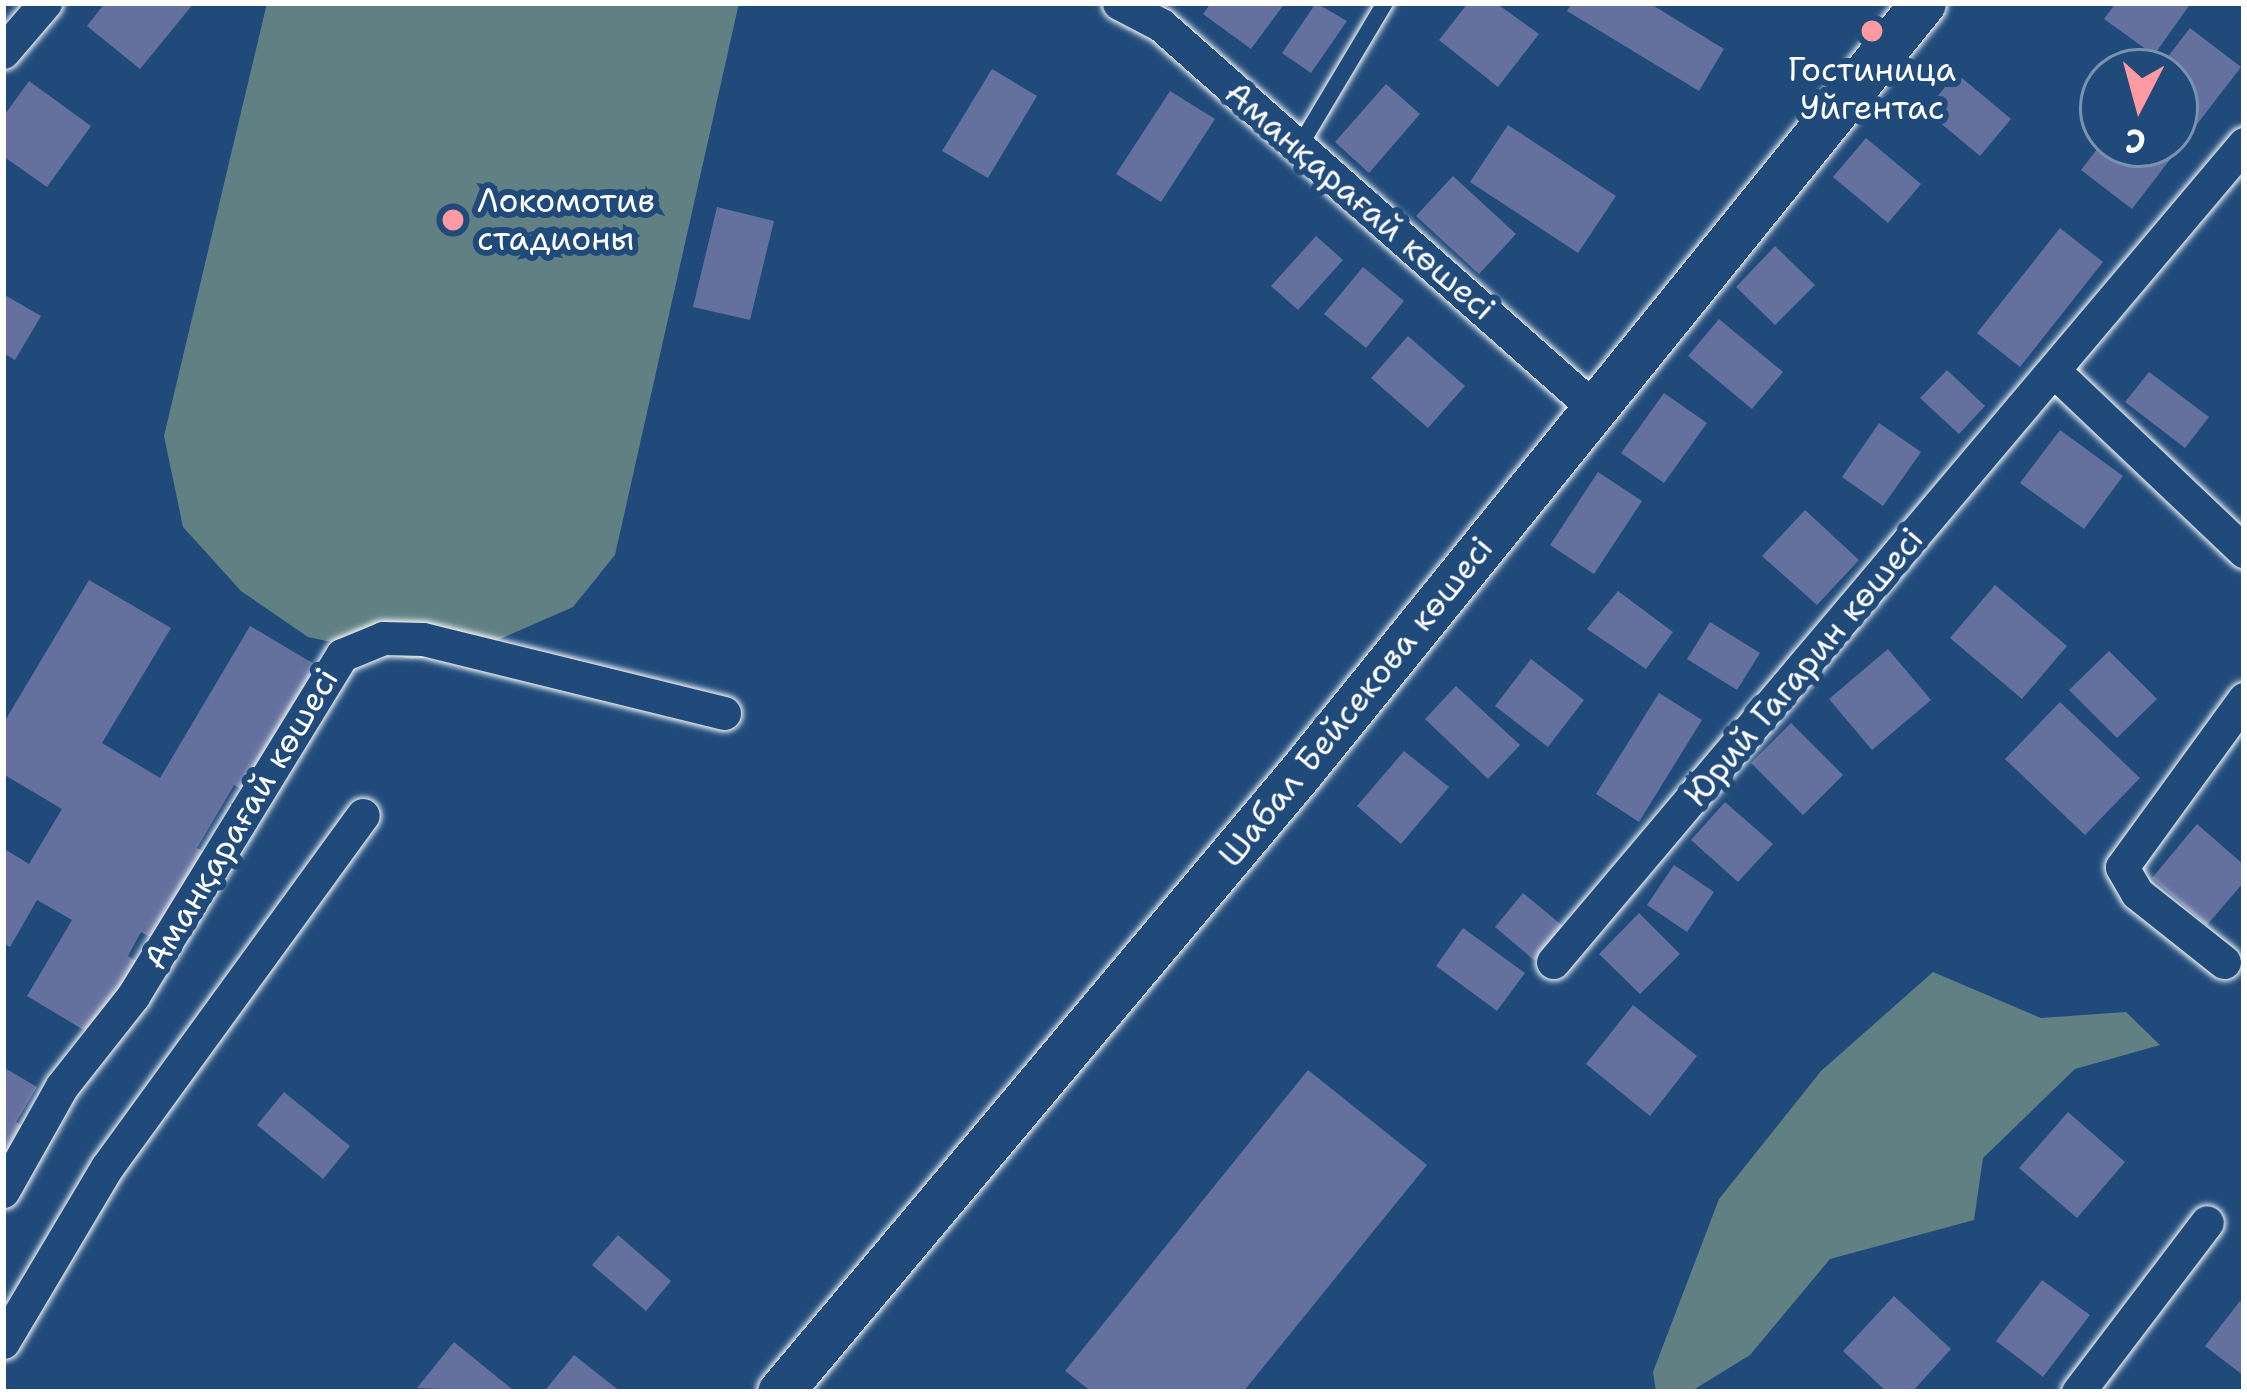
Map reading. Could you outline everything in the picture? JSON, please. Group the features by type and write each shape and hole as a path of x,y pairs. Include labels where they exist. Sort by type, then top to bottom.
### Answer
{"main road":[{"name":"Шабал Бейсекова көшесі","path":"780,1392 1595,409 1924,3"}],"street":[{"path":"3,52 45,3"},
{"name":"Аманқарағай көшесі","path":"1119,3 1161,25 1595,409"},
{"name":"Юрий Гагарин көшесі","path":"1553,962 2244,144"},
{"path":"2054,371 2244,551"},
{"name":"Аманқарағай көшесі","path":"3,1191 62,1086 133,996 342,655 383,638 423,639 724,713"},
{"path":"2224,962 2137,892 2122,867 2244,699"},
{"path":"3,1342 107,1167 363,815"},
{"path":"2078,1392 2207,1222"}],"lane":[{"path":"1299,147 1385,3"}],"green space":[{"name":"Локомотив стадионы","path":"267,3 739,3 615,555 573,607 464,655 411,659 308,637 241,591 183,527 164,436"},
{"path":"1933,972 2041,1018 2126,1012 2160,1045 2075,1069 1983,1158 1974,1220 1830,1259 1750,1355 1690,1392 1656,1392 1653,1372 1719,1199 1821,1071"}],"building":[{"path":"105,3 194,3 140,69 87,26"},
{"path":"1211,3 1285,3 1251,49 1203,14"},
{"path":"1316,3 1347,21 1311,73 1282,53"},
{"path":"1468,3 1496,3 1539,34 1498,87 1439,40"},
{"path":"1572,3 1649,3 1724,49 1699,91 1567,11"},
{"path":"2116,3 2191,3 2159,48 2144,48 2104,19"},
{"path":"2190,28 2241,67 2199,122 2199,48 2175,48"},
{"path":"992,69 1037,96 988,178 942,151"},
{"path":"1956,73 2011,119 1980,156 1926,111"},
{"path":"29,81 91,126 47,187 3,156 3,117"},
{"path":"1386,84 1420,114 1369,173 1335,142"},
{"path":"1170,91 1215,119 1161,202 1116,174"},
{"path":"1508,125 1616,196 1578,253 1470,182"},
{"path":"1866,138 1921,184 1888,223 1833,177"},
{"path":"2083,168 2163,168 2132,209"},
{"path":"1453,176 1516,234 1479,274 1416,216"},
{"path":"717,207 774,221 750,320 693,307"},
{"path":"2060,228 2103,262 2020,367 1977,333"},
{"path":"1316,236 1343,260 1298,310 1271,286"},
{"path":"1775,246 1815,285 1775,325 1736,287"},
{"path":"1363,267 1404,301 1366,348 1324,314"},
{"path":"3,294 41,316 15,360 3,353"},
{"path":"1719,319 1783,372 1752,409 1688,356"},
{"path":"1408,336 1465,386 1428,428 1371,378"},
{"path":"1947,370 1985,406 1959,434 1920,398"},
{"path":"2149,372 2209,417 2185,448 2125,402"},
{"path":"1664,393 1707,423 1664,483 1621,453"},
{"path":"1879,423 1921,452 1883,506 1842,477"},
{"path":"2060,430 2123,476 2084,529 2020,483"},
{"path":"1598,472 1642,501 1594,574 1550,545"},
{"path":"1805,510 1859,560 1817,605 1762,556"},
{"path":"89,580 171,628 102,743 160,778 250,626 321,668 247,793 234,785 197,848 228,865 176,952 141,932 128,956 156,973 112,1047 27,996 72,920 37,900 10,947 3,943 3,848 29,864 62,809 3,774 3,724"},
{"path":"1995,585 2067,646 2022,699 1950,638"},
{"path":"1618,591 1673,632 1646,669 1587,629"},
{"path":"1710,622 1760,653 1737,690 1687,659"},
{"path":"1888,649 1931,700 1872,750 1829,699"},
{"path":"2109,651 2157,699 2117,738 2069,690"},
{"path":"1531,659 1584,700 1548,747 1495,706"},
{"path":"1456,686 1520,745 1488,779 1425,719"},
{"path":"1659,693 1702,720 1639,822 1596,794"},
{"path":"2060,702 2140,778 2085,835 2005,759"},
{"path":"1791,723 1843,775 1803,815 1751,763"},
{"path":"1404,751 1449,787 1401,844 1357,806"},
{"path":"1725,802 1773,844 1738,882 1691,840"},
{"path":"2197,824 2244,865 2244,882 2207,925 2152,878"},
{"path":"1674,865 1714,892 1687,932 1647,905"},
{"path":"1523,893 1564,927 1535,961 1495,927"},
{"path":"1639,913 1680,954 1640,994 1599,954"},
{"path":"1463,928 1525,973 1497,1011 1436,966"},
{"path":"1633,1005 1697,1056 1650,1116 1586,1064"},
{"path":"3,1067 37,1087 16,1122 38,1135 3,1193"},
{"path":"1308,1070 1427,1165 1243,1392 1092,1392 1065,1371"},
{"path":"284,1092 350,1146 323,1179 257,1125"},
{"path":"2068,1112 2125,1162 2077,1218 2019,1168"},
{"path":"618,1235 671,1281 646,1311 592,1265"},
{"path":"2042,1280 2090,1315 2043,1377 1996,1341"},
{"path":"1894,1296 1951,1349 1912,1392 1887,1392 1843,1351"},
{"path":"2240,1301 2244,1304 2244,1376 2205,1346"},
{"path":"454,1342 512,1389 510,1392 417,1388"},
{"path":"574,1355 621,1392 546,1389"}],"place":[{"name":"Гостиница Уйгентас","path":"1872,31"},
{"name":"Локомотив стадионы","path":"453,220"}]}
